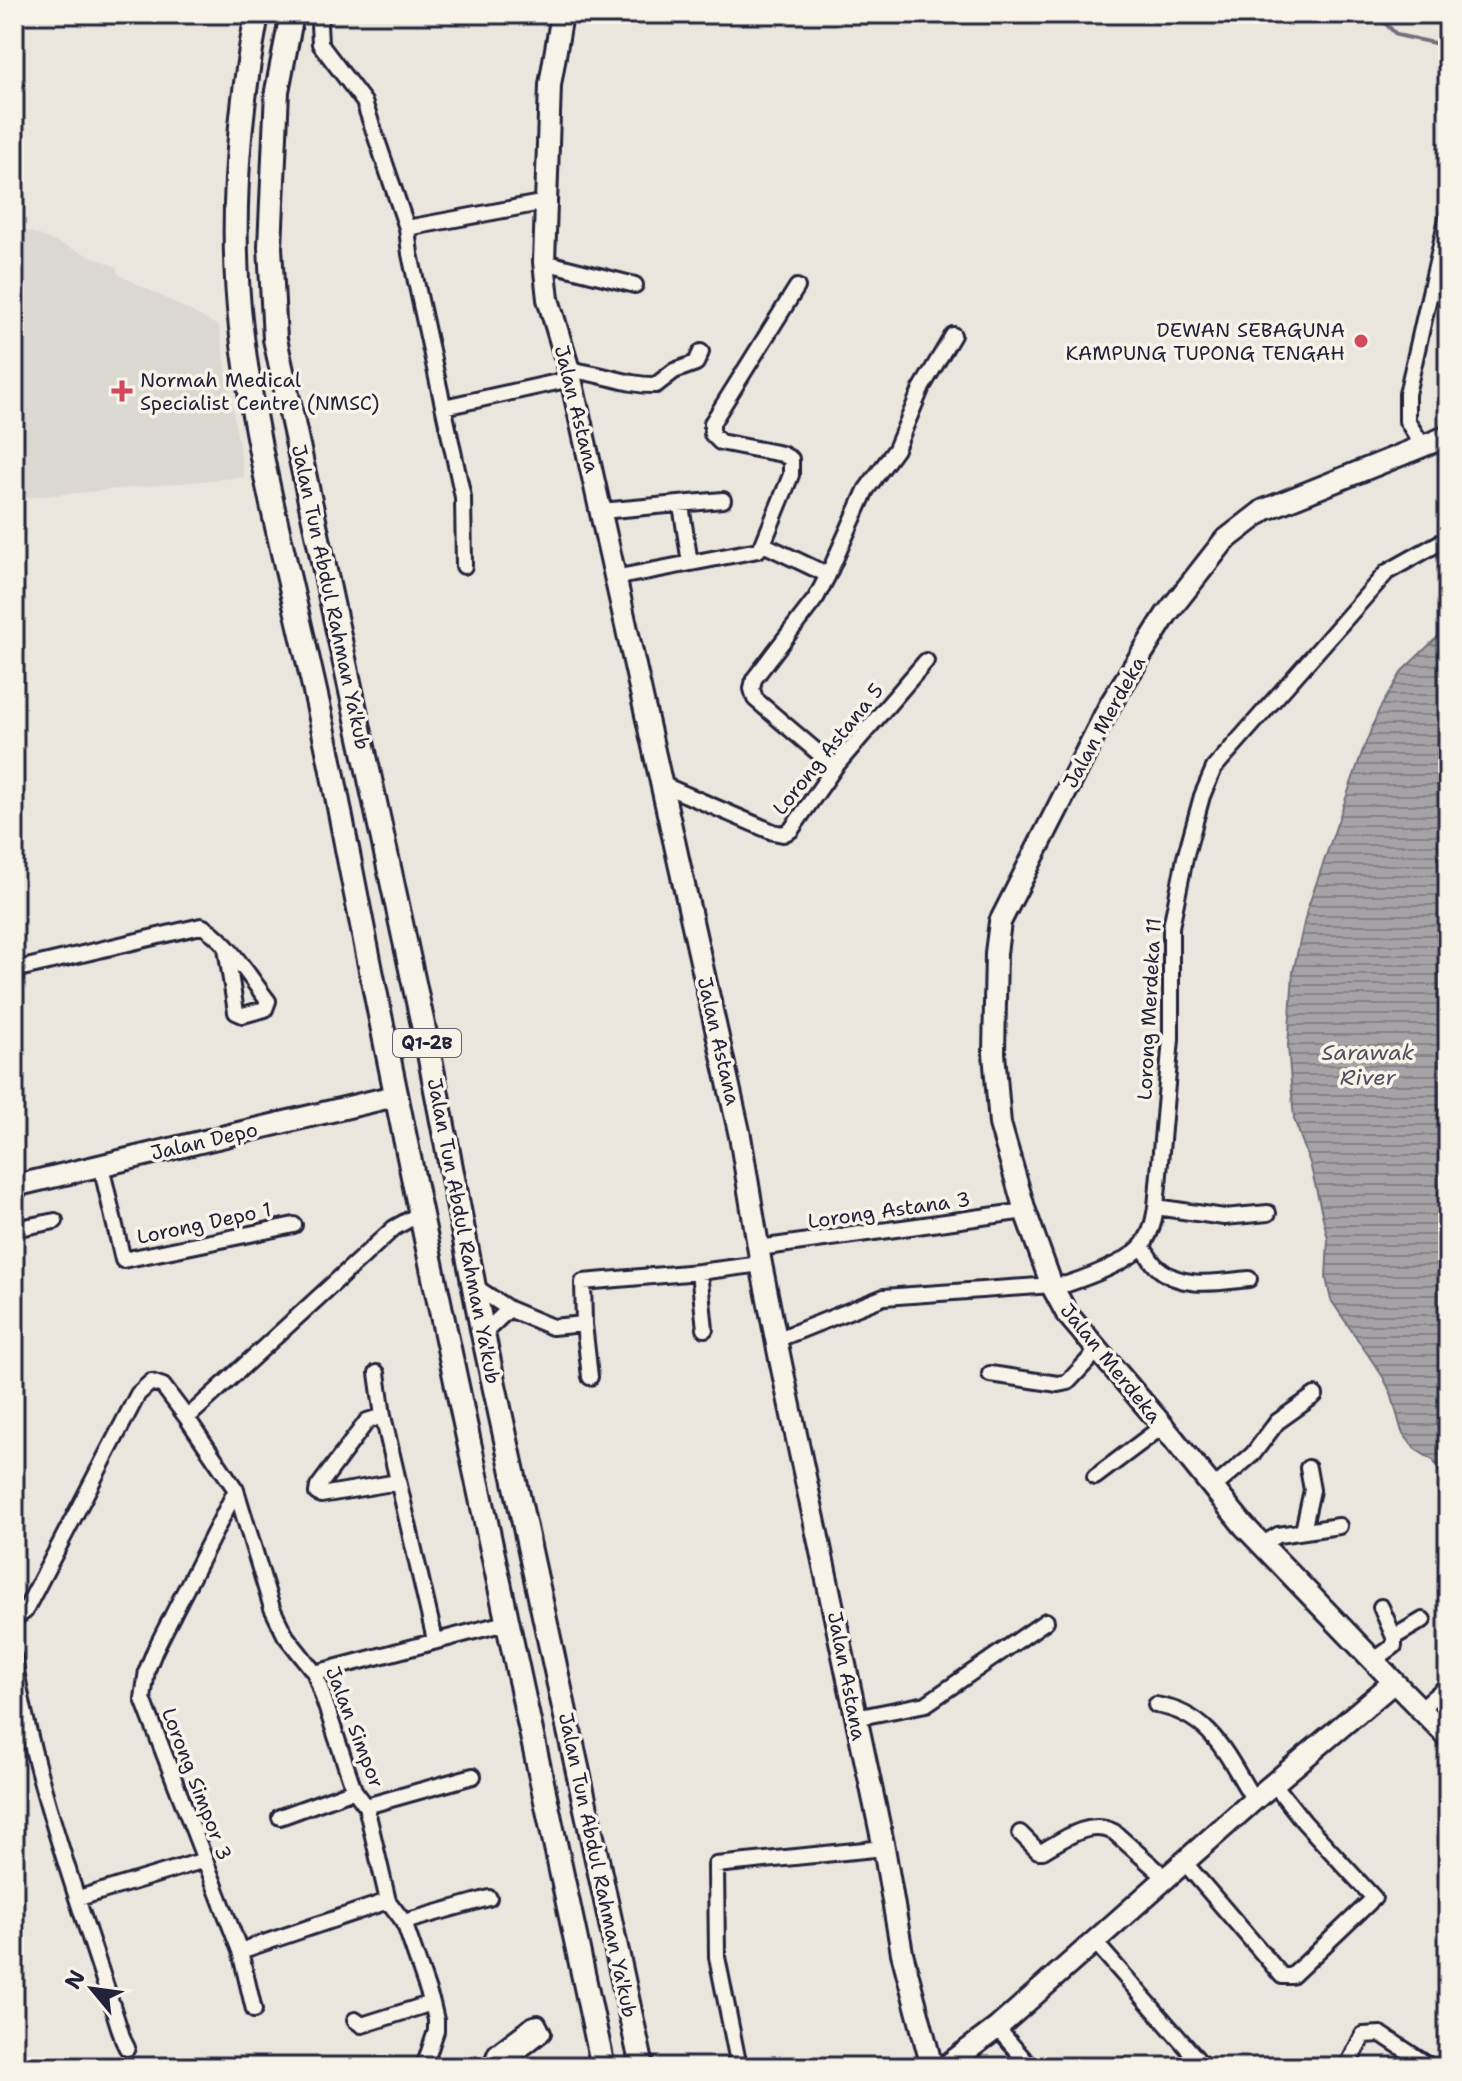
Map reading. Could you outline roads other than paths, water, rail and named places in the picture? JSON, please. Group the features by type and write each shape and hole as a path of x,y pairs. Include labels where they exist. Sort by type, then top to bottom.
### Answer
{"main road":[{"name":"Jalan Tun Abdul Rahman Ya'kub","path":"257,14 243,90 235,198 241,326 264,469 333,775 395,1096 603,2067"},
{"name":"Jalan Tun Abdul Rahman Ya'kub","path":"292,14 277,91 270,247 275,339 428,1048 483,1334 642,2067"},
{"path":"264,469 282,468 289,462 291,451 274,361 275,339"}],"street":[{"path":"323,14 319,24 320,44 364,102 407,228 463,497 464,566"},
{"name":"Jalan Astana","path":"562,14 550,85 544,262 548,299 570,375 745,1156 776,1340 884,1848 902,1953 932,2067"},
{"path":"407,228 546,202"},
{"path":"1423,446 1407,421 1405,408 1445,246 1448,214"},
{"path":"544,262 635,285"},
{"path":"614,578 758,550 763,544 791,475 791,459 782,454 720,442 712,434 712,423 797,287"},
{"path":"835,767 755,699 752,689 754,679 816,598 866,490 896,449 921,389 953,335"},
{"path":"444,407 590,371 630,382 656,385 674,371 696,363 701,352"},
{"name":"Jalan Merdeka","path":"1448,436 1264,510 1224,541 1166,615 1111,703 1000,922 996,953 994,1053 1000,1124 1025,1211 1052,1286 1067,1314 1261,1545 1448,1737"},
{"path":"601,511 723,500"},
{"path":"681,505 690,563"},
{"name":"Lorong Merdeka 11","path":"1142,1246 1152,1229 1156,1207 1171,1039 1171,927 1185,858 1202,796 1214,768 1387,572 1448,538"},
{"path":"763,544 828,575"},
{"name":"Lorong Astana 5","path":"661,784 783,834 791,830 835,767 926,661"},
{"path":"14,970 201,926 210,930 226,948"},
{"name":"Jalan Depo","path":"14,1186 395,1096"},
{"name":"Lorong Depo 1","path":"101,1166 123,1260 294,1225"},
{"path":"1156,1207 1224,1217 1268,1213"},
{"name":"Lorong Astana 3","path":"584,1324 583,1282 699,1272 760,1256 1025,1211"},
{"path":"187,1418 394,1228 421,1213"},
{"path":"14,1229 55,1221"},
{"path":"776,1340 884,1297 1052,1286 1090,1277 1142,1246 1156,1267 1175,1280 1208,1283 1249,1279"},
{"path":"699,1272 705,1329"},
{"path":"474,1286 509,1309 552,1327 584,1324 590,1377"},
{"path":"483,1334 509,1309"},
{"path":"990,1374 1058,1384 1068,1382 1097,1351"},
{"path":"377,1373 383,1416 435,1640"},
{"name":"Jalan Simpor","path":"14,1619 25,1611 138,1394 151,1382 163,1386 236,1490 272,1608 285,1635 315,1673 354,1790 366,1806 388,1901 404,1922 432,2003 436,2031 424,2067"},
{"path":"1213,1488 1253,1454 1277,1422 1315,1395"},
{"path":"383,1416 367,1421 318,1487 317,1493 321,1495 398,1482"},
{"path":"1095,1477 1163,1426"},
{"path":"1303,1531 1312,1490 1308,1468"},
{"name":"Lorong Simpor 3","path":"236,1490 155,1650 143,1687 143,1699 240,1951 254,2010"},
{"path":"1261,1545 1278,1535 1339,1526"},
{"path":"1373,1661 1394,1646 1394,1637 1381,1607"},
{"path":"1394,1637 1423,1620"},
{"path":"855,1718 926,1704 1046,1621"},
{"path":"315,1673 509,1622"},
{"path":"14,1658 19,1691 63,1858 127,2048"},
{"path":"925,2037 954,2063 1254,1800 1394,1682"},
{"path":"1421,1708 1448,1685"},
{"path":"1156,1705 1184,1713 1207,1727 1254,1800"},
{"path":"366,1806 473,1776"},
{"path":"1185,1863 1282,1976 1292,1976 1374,1898 1304,1822 1274,1784"},
{"path":"280,1817 354,1790"},
{"path":"1020,1833 1038,1851 1043,1851 1092,1826 1104,1827 1114,1832 1167,1879"},
{"path":"739,2067 717,1957 716,1865 884,1848"},
{"path":"79,1898 205,1860"},
{"path":"404,1922 489,1898"},
{"path":"240,1951 388,1901"},
{"path":"1095,1942 1204,2067"},
{"path":"355,2020 362,2025 432,2003"},
{"path":"490,2067 496,2052 538,2023 543,2033 499,2067"},
{"path":"997,2028 1031,2067"},
{"path":"1347,2067 1363,2035 1381,2034 1431,2067"}],"water":[{"name":"Sarawak River","path":"1448,627 1448,1491 1434,1461 1415,1449 1402,1432 1383,1377 1331,1300 1326,1278 1328,1239 1310,1163 1294,1119 1288,1046 1293,972 1307,910 1361,755 1379,710 1403,670"}],"waterway":[{"path":"1376,14 1397,35 1448,46"}],"place":[{"name":"DEWAN SEBAGUNA KAMPUNG TUPONG TENGAH","path":"1361,341"},
{"name":"Normah Medical Specialist Centre (NMSC)","path":"122,391"}]}
